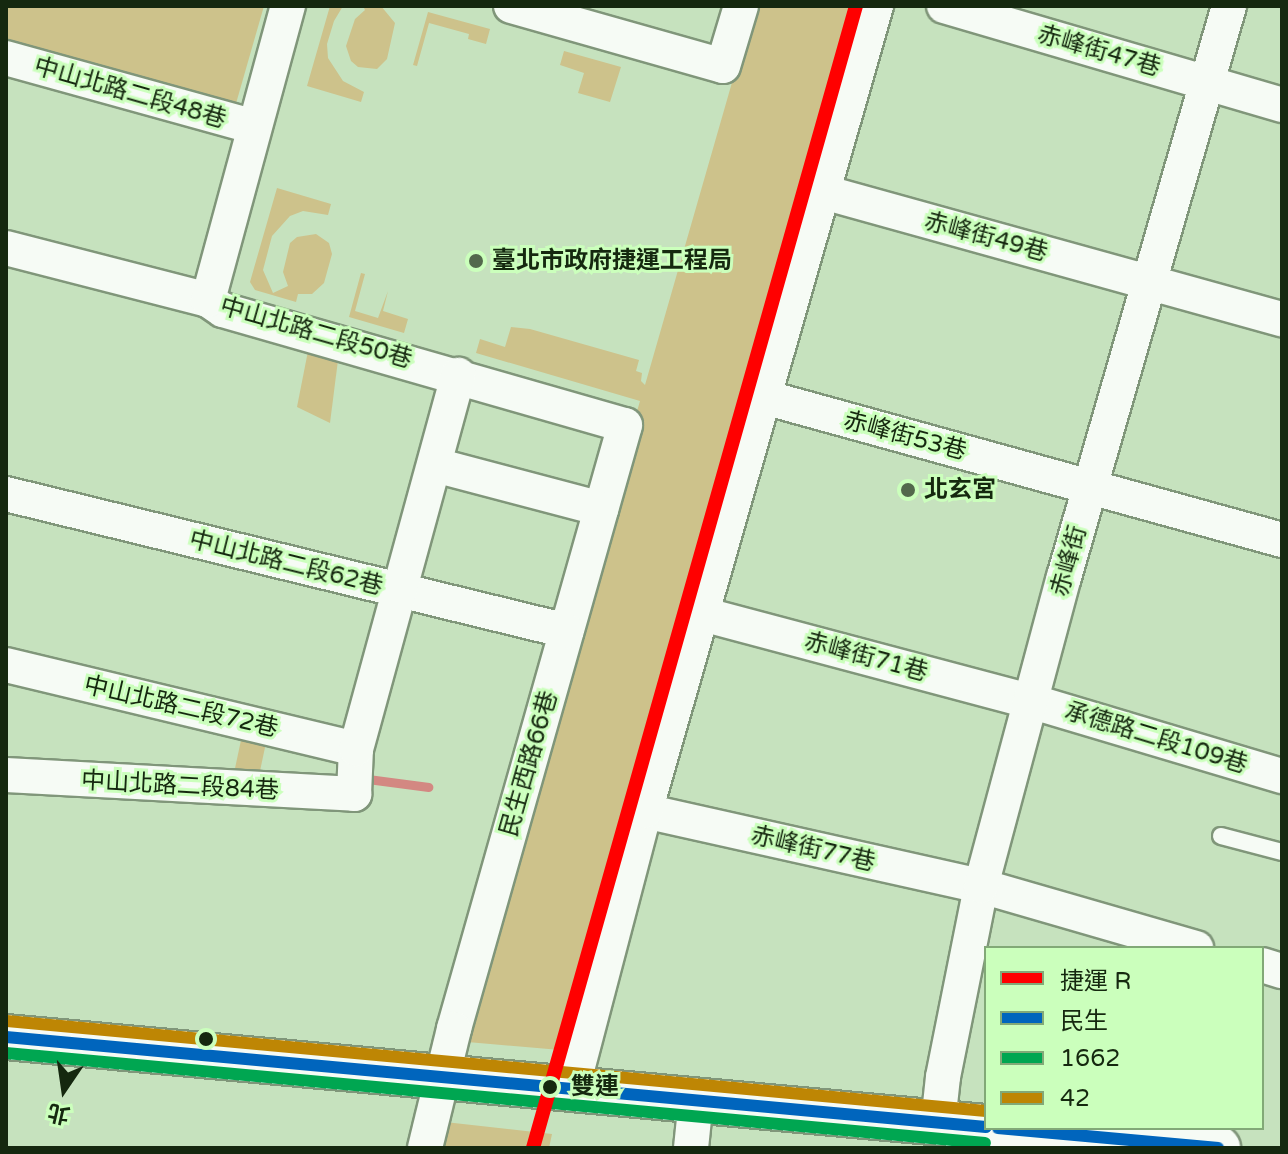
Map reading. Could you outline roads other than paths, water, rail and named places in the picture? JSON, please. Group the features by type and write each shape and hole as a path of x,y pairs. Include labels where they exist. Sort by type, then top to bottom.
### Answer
{"street":[{"path":"208,300 288,6"},
{"path":"511,6 562,13 723,66 741,6"},
{"path":"572,1089 645,811 876,6"},
{"name":"赤峰街47巷","path":"944,6 1282,105"},
{"name":"赤峰街","path":"938,1123 943,1077 981,886 1030,701 1229,6"},
{"name":"中山北路二段48巷","path":"6,58 254,127"},
{"name":"赤峰街49巷","path":"823,192 1282,319"},
{"name":"中山北路二段50巷","path":"6,248 208,300 223,310 625,425"},
{"path":"356,749 458,375"},
{"name":"赤峰街53巷","path":"764,397 1282,540"},
{"name":"民生西路66巷","path":"425,1148 625,425"},
{"path":"435,465 601,509"},
{"name":"中山北路二段62巷","path":"6,494 567,631"},
{"name":"赤峰街71巷","path":"702,614 1030,701"},
{"name":"中山北路二段72巷","path":"6,665 356,749"},
{"name":"承德路二段109巷","path":"1030,701 1282,776"},
{"name":"中山北路二段84巷","path":"6,775 354,794 356,749"},
{"name":"赤峰街77巷","path":"645,811 981,886 1189,946"},
{"path":"6,1037 439,1091 572,1089 984,1127"},
{"path":"691,1148 696,1100"},
{"path":"1018,1130 1218,1148"}],"lane":[{"path":"1221,836 1282,852"}],"waterway":[{"path":"360,778 428,787"}],"metro line":[{"name":"R","path":"533,1148 856,6"}],"place":[{"name":"臺北市政府捷運工程局","path":"476,261"},
{"name":"北玄宮","path":"908,490"},
{"name":"雙連","path":"550,1087"}]}
